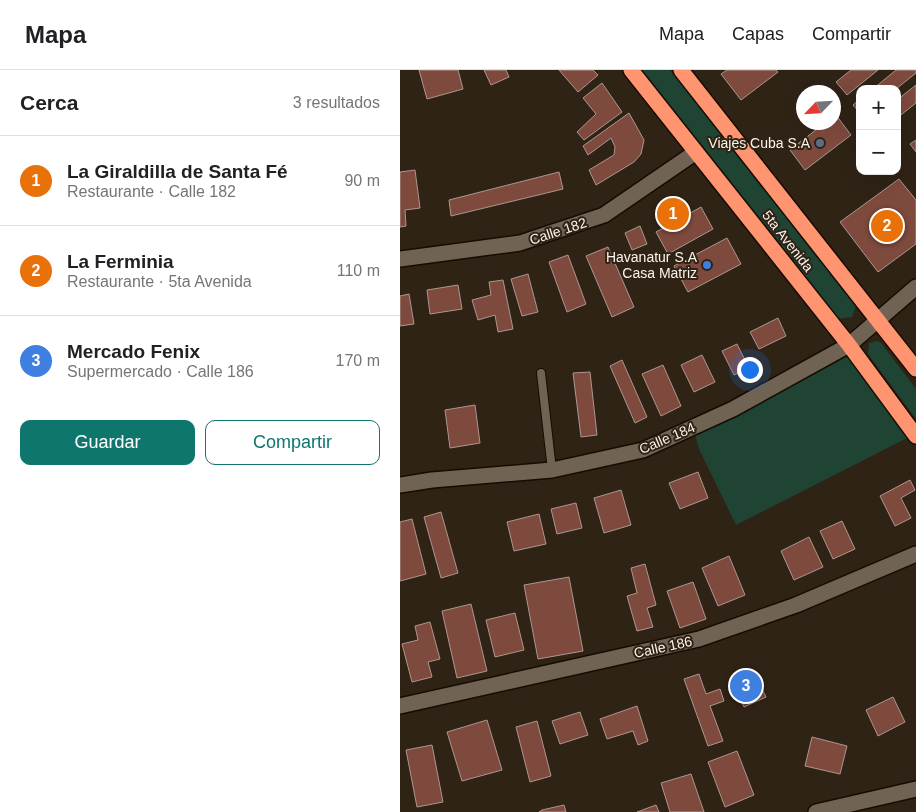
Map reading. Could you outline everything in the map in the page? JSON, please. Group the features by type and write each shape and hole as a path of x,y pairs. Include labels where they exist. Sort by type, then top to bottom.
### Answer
{"highway":[{"name":"5ta Avenida","path":"631,70 849,345 916,436"},
{"name":"5ta Avenida","path":"681,70 916,369"}],"street":[{"name":"Calle 182","path":"400,259 520,243 604,215 696,152"},
{"name":"Calle 184","path":"400,485 432,480 552,470 643,450 733,409 849,345 916,287"},
{"name":"Calle 186","path":"400,706 699,639 796,605 916,554"},
{"path":"816,812 916,789"}],"lane":[{"path":"541,373 552,470"}],"green space":[{"path":"642,70 670,70 856,306 852,317 837,319"},
{"path":"877,341 881,343 916,389 916,419 868,354 869,343"},
{"path":"849,345 915,434 736,525 699,449 693,427"}],"building":[{"path":"419,70 458,70 463,89 427,99"},
{"path":"484,70 506,70 509,77 491,85"},
{"path":"559,70 593,70 598,75 578,92"},
{"name":"Viajes Cuba S.A","path":"727,70 776,70 778,72 741,100 721,74"},
{"path":"851,70 878,70 859,85 856,85 856,88 847,95 841,85 836,82"},
{"path":"896,70 916,70 916,73 901,85 878,85"},
{"path":"602,83 622,112 584,140 577,132 596,114 583,98"},
{"path":"916,85 916,103 901,115 901,97"},
{"path":"629,113 644,140 641,154 634,162 596,185 589,170 614,155 615,147 611,138 588,155 583,146"},
{"name":"Viajes Cuba S.A","path":"841,122 851,135 805,170 790,150 816,130 841,130"},
{"path":"916,140 916,152 910,144"},
{"path":"415,170 420,208 405,210 406,226 400,227 400,172"},
{"path":"559,172 563,189 451,216 449,200"},
{"path":"899,179 916,200 916,244 878,272 840,222"},
{"path":"701,207 713,229 668,254 656,232"},
{"path":"640,226 647,244 632,250 625,233"},
{"name":"Havanatur S.A Casa Matriz","path":"727,238 741,264 688,292 674,266"},
{"path":"608,247 634,307 612,317 586,256"},
{"path":"568,255 586,304 567,312 549,262"},
{"path":"528,274 538,312 522,316 511,279"},
{"path":"503,280 513,329 498,332 495,315 478,320 472,300 491,295 489,282"},
{"path":"458,285 462,309 430,314 427,290"},
{"path":"409,294 414,324 400,326 400,296"},
{"path":"778,318 786,336 759,349 750,332"},
{"path":"737,344 749,368 734,375 722,351"},
{"path":"702,355 715,382 694,392 681,365"},
{"path":"622,360 647,417 635,423 610,366"},
{"path":"663,365 681,406 661,416 642,374"},
{"path":"590,372 597,435 581,437 573,373"},
{"path":"475,405 480,443 450,448 445,410"},
{"path":"698,472 708,498 680,509 669,483"},
{"path":"910,480 915,490 901,498 911,518 895,526 880,496"},
{"path":"621,490 631,525 604,533 594,498"},
{"path":"576,503 582,528 557,534 551,509"},
{"path":"441,512 458,573 441,578 424,517"},
{"path":"539,514 546,544 514,551 507,522"},
{"path":"412,519 426,574 400,581 400,522"},
{"path":"842,521 855,549 833,559 820,531"},
{"path":"809,537 823,567 794,580 781,551"},
{"path":"729,556 745,595 718,606 702,568"},
{"path":"645,564 656,605 647,608 653,627 637,631 627,596 637,593 631,568"},
{"path":"569,577 583,651 538,659 524,585"},
{"path":"693,582 706,619 680,628 667,591"},
{"path":"471,604 487,671 457,678 442,611"},
{"path":"515,613 524,650 495,657 486,620"},
{"path":"430,622 440,659 428,662 432,677 412,682 402,644 418,640 415,626"},
{"path":"754,672 766,697 744,707 732,682"},
{"path":"699,674 706,694 720,689 724,701 710,706 723,741 708,746 684,679"},
{"path":"893,697 905,722 878,736 866,710"},
{"path":"637,706 648,741 638,745 633,731 607,739 600,719"},
{"path":"580,712 588,735 560,744 552,721"},
{"path":"487,720 502,770 462,781 447,732"},
{"path":"537,721 551,776 530,782 516,727"},
{"path":"812,737 847,746 840,774 805,766"},
{"path":"432,745 443,802 417,807 406,750"},
{"path":"737,751 754,795 725,807 708,762"},
{"path":"691,774 704,812 670,812 661,783"},
{"path":"564,805 566,812 539,812 542,810"},
{"path":"656,805 659,812 637,812"}],"place":[{"name":"Viajes Cuba S.A","path":"820,143"},
{"name":"La Giraldilla de Santa Fé","path":"673,214"},
{"name":"La Ferminia","path":"887,226"},
{"name":"Havanatur S.A Casa Matriz","path":"707,265"},
{"name":"Mercado Fenix","path":"746,686"}]}
